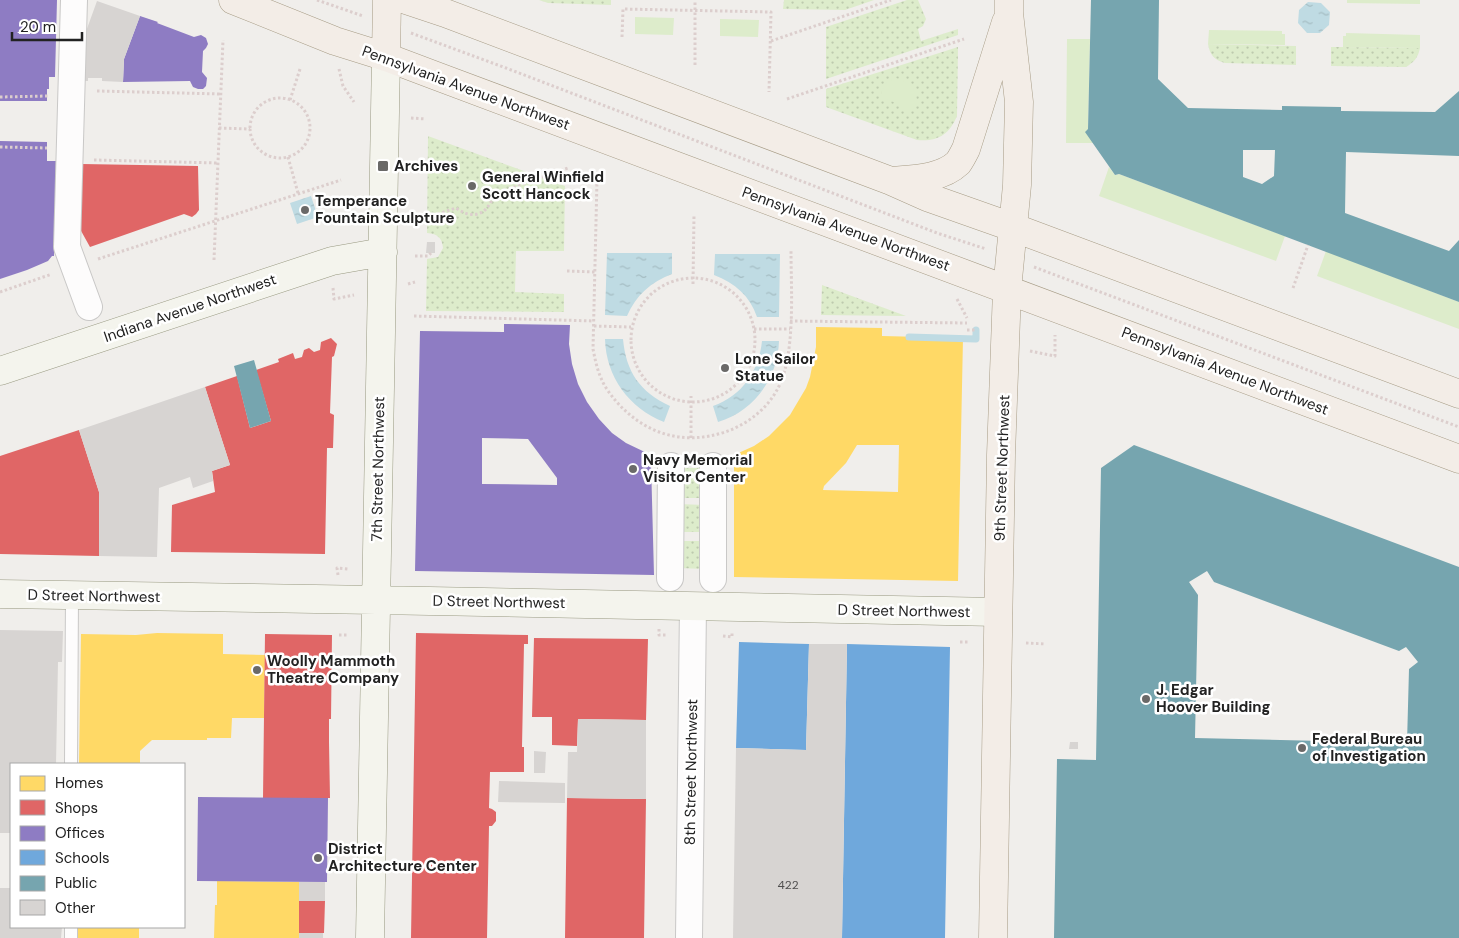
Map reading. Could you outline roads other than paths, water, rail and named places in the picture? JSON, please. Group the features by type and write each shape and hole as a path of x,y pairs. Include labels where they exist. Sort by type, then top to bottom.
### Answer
{"main road":[{"name":"Pennsylvania Avenue Northwest","path":"233,0 335,40 386,57 1459,459"},
{"path":"406,0 891,181 927,197 1459,394"},
{"path":"891,181 921,178 937,174 958,162 966,149 1009,7"},
{"name":"9th Street Northwest","path":"993,938 1001,455 1007,290 1017,185 1019,102 1009,7"},
{"name":"7th Street Northwest","path":"386,12 386,57"}],"street":[{"path":"74,0 67,247 89,307"},
{"name":"7th Street Northwest","path":"370,938 386,57"},
{"name":"Indiana Avenue Northwest","path":"0,371 332,260 383,252"},
{"path":"670,578 671,466"},
{"path":"713,466 713,579"},
{"name":"D Street Northwest","path":"0,594 998,612"},
{"name":"8th Street Northwest","path":"689,938 693,606"}],"lane":[{"path":"71,763 72,595"}],"water":[{"path":"1308,2 1321,3 1330,12 1329,25 1320,33 1307,33 1298,23 1299,10"},
{"path":"311,196 318,217 297,224 290,203"},
{"path":"607,253 672,253 672,274 657,281 645,290 627,316 605,315"},
{"path":"715,254 780,254 779,317 757,317 754,309 741,291 729,282 714,275"},
{"path":"605,339 623,339 627,361 636,380 650,394 670,406 664,422 640,408 630,400 622,389 610,366 606,353"},
{"path":"762,341 779,341 778,355 769,380 762,391 743,410 718,422 713,406 732,396 747,381 757,362"}],"waterway":[{"path":"909,337 976,339 976,330"}],"place":[{"name":"Archives","path":"383,166"},
{"name":"General Winfield Scott Hancock","path":"472,186"},
{"name":"Temperance Fountain Sculpture","path":"305,210"},
{"name":"Lone Sailor Statue","path":"725,368"},
{"name":"Navy Memorial Visitor Center","path":"633,469"},
{"name":"Woolly Mammoth Theatre Company","path":"257,670"},
{"name":"J. Edgar Hoover Building","path":"1146,699"},
{"name":"Federal Bureau of Investigation","path":"1302,748"},
{"name":"District Architecture Center","path":"318,858"}]}
